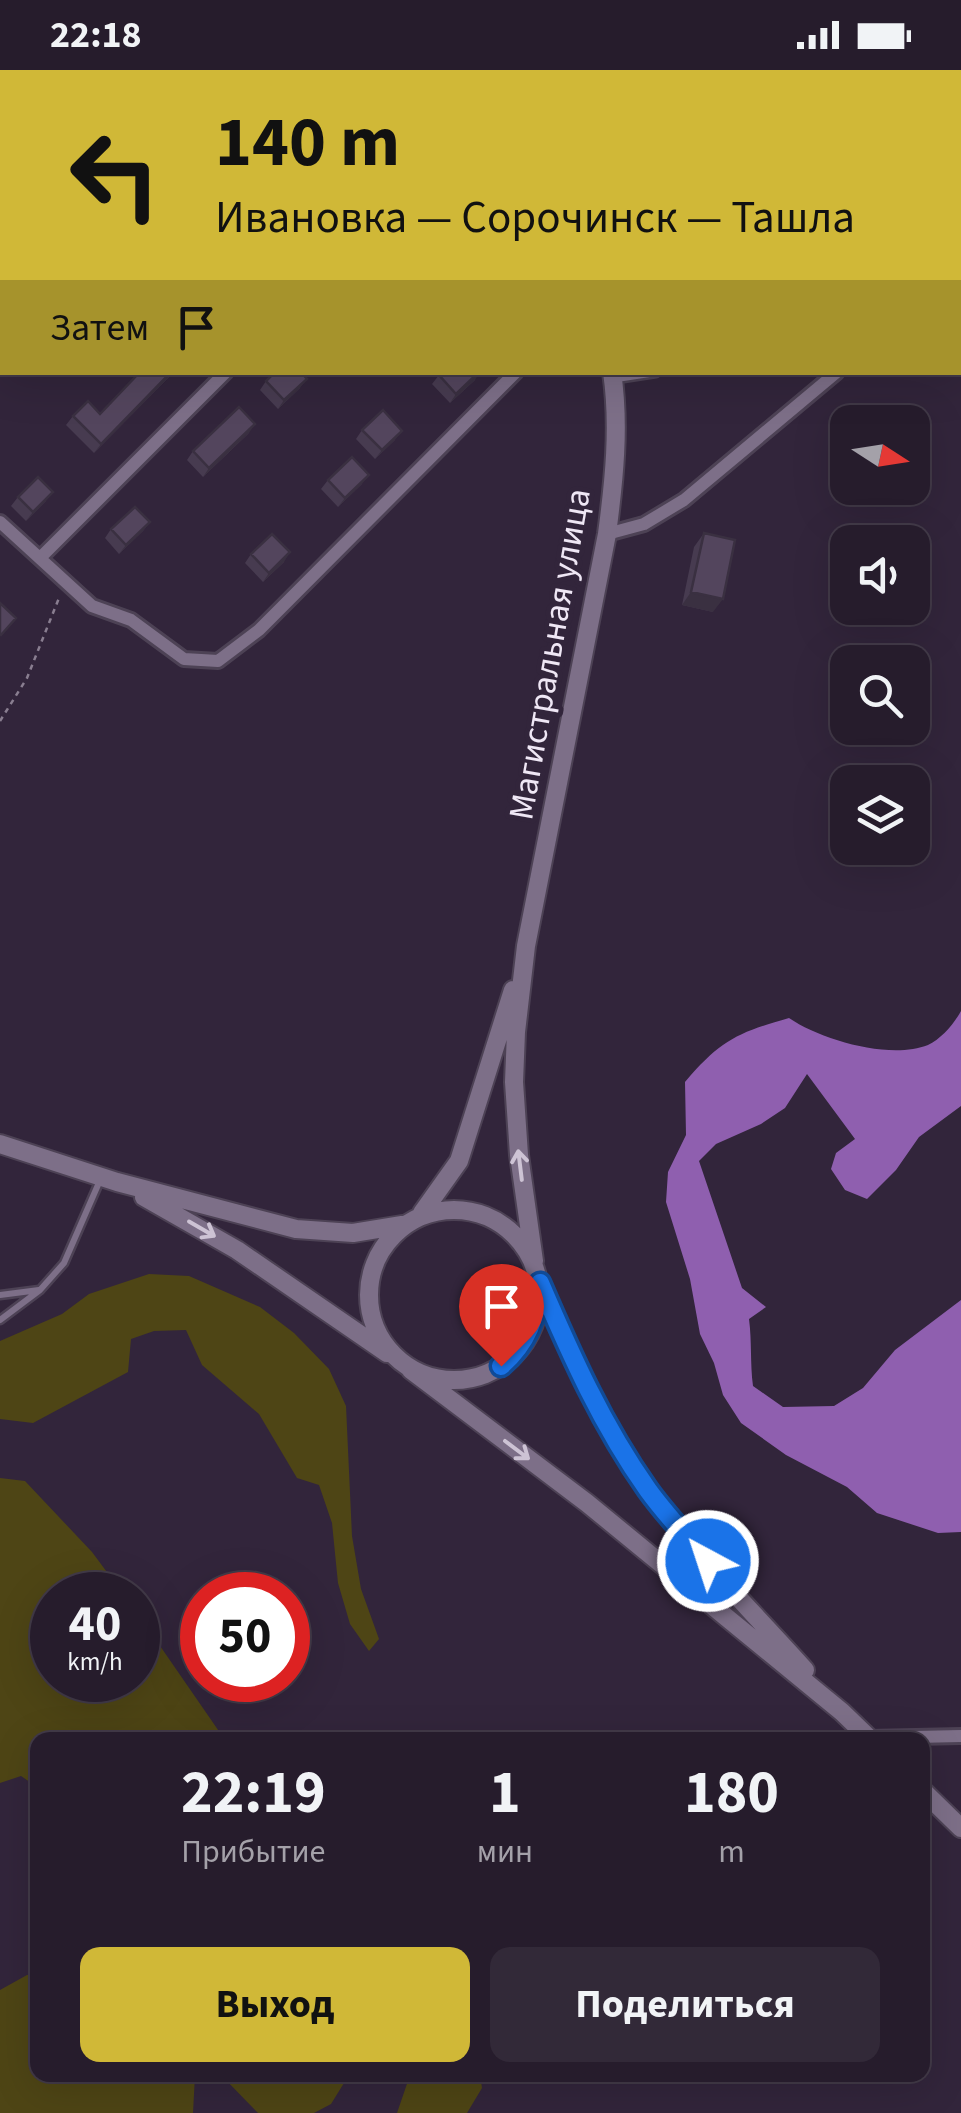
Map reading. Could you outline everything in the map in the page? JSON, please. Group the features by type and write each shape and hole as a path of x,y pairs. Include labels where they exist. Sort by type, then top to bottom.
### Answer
{"main road":[{"name":"Магистральная улица","path":"534,1262 519,1155 514,1082 526,946 606,534 616,432 612,376"},
{"name":"Магистральная улица","path":"422,1214 459,1161 526,946"},
{"path":"0,1144 252,1220 326,1233 353,1233 402,1225 422,1214 463,1211 484,1217 519,1239 534,1262 577,1370 650,1494 842,1712"},
{"path":"109,1179 237,1250 411,1370 586,1502 863,1732"},
{"path":"395,1359 379,1335 370,1289 386,1244 402,1225"},
{"path":"411,1370 460,1380 482,1376 501,1366 519,1351 530,1332 540,1283"},
{"path":"930,1798 961,1828"}],"street":[{"path":"40,558 223,375"},
{"path":"0,522 92,606 131,620 184,660 218,662 260,630 513,375"},
{"path":"606,534 644,524 684,500 833,375"},
{"path":"930,1737 961,1736"}],"lane":[{"path":"0,1320 40,1290 64,1263 109,1179"},
{"path":"0,1295 40,1290"}],"path":[{"path":"0,722 28,678 66,582"}],"shaded area":[{"path":"961,1011 961,1106 919,1137 896,1170 867,1199 845,1190 831,1169 836,1153 855,1139 807,1074 785,1108 761,1124 716,1144 699,1161 742,1288 766,1307 749,1319 753,1386 783,1407 834,1406 863,1388 895,1350 961,1300 961,1532 938,1533 877,1513 847,1487 786,1455 741,1423 723,1395 700,1334 690,1279 666,1202 668,1172 686,1135 685,1082 709,1056 731,1040 789,1018 819,1034 856,1045 912,1049 938,1039"},
{"path":"149,1274 189,1276 260,1307 294,1333 329,1369 346,1406 352,1536 361,1589 379,1639 369,1651 350,1624 338,1583 332,1523 319,1485 297,1478 259,1414 202,1365 186,1330 154,1331 131,1339 128,1372 33,1423 0,1419 0,1341 62,1314 89,1294"},
{"path":"0,1478 25,1481 107,1572 30,1572 30,1702 160,1702 160,1646 180,1675 180,1702 199,1702 219,1732 30,1732 30,1782 21,1776 0,1783"},
{"path":"30,1975 30,2082 195,2082 193,2113 0,2113 0,1990"},
{"path":"228,2082 345,2082 331,2104 314,2113 258,2113"},
{"path":"408,2082 481,2082 482,2088 467,2113 397,2113"}],"building":[{"path":"137,375 168,375 101,444 73,416 88,401 100,414"},
{"path":"272,375 304,375 307,379 284,400 266,381"},
{"path":"439,375 476,375 456,394"},
{"path":"239,407 255,424 209,468 193,451"},
{"path":"383,410 402,431 382,450 362,430"},
{"path":"352,457 369,475 345,498 328,480"},
{"path":"38,477 53,492 33,512 18,497"},
{"path":"135,507 150,522 126,545 111,529"},
{"path":"704,533 735,540 723,599 691,592"},
{"path":"272,534 290,552 269,573 251,554"},
{"path":"0,603 16,618 1,635 0,634"}],"route":[{"path":"501,1366 519,1351 530,1332 540,1283 577,1370 614,1438 650,1494 708,1561"}]}
